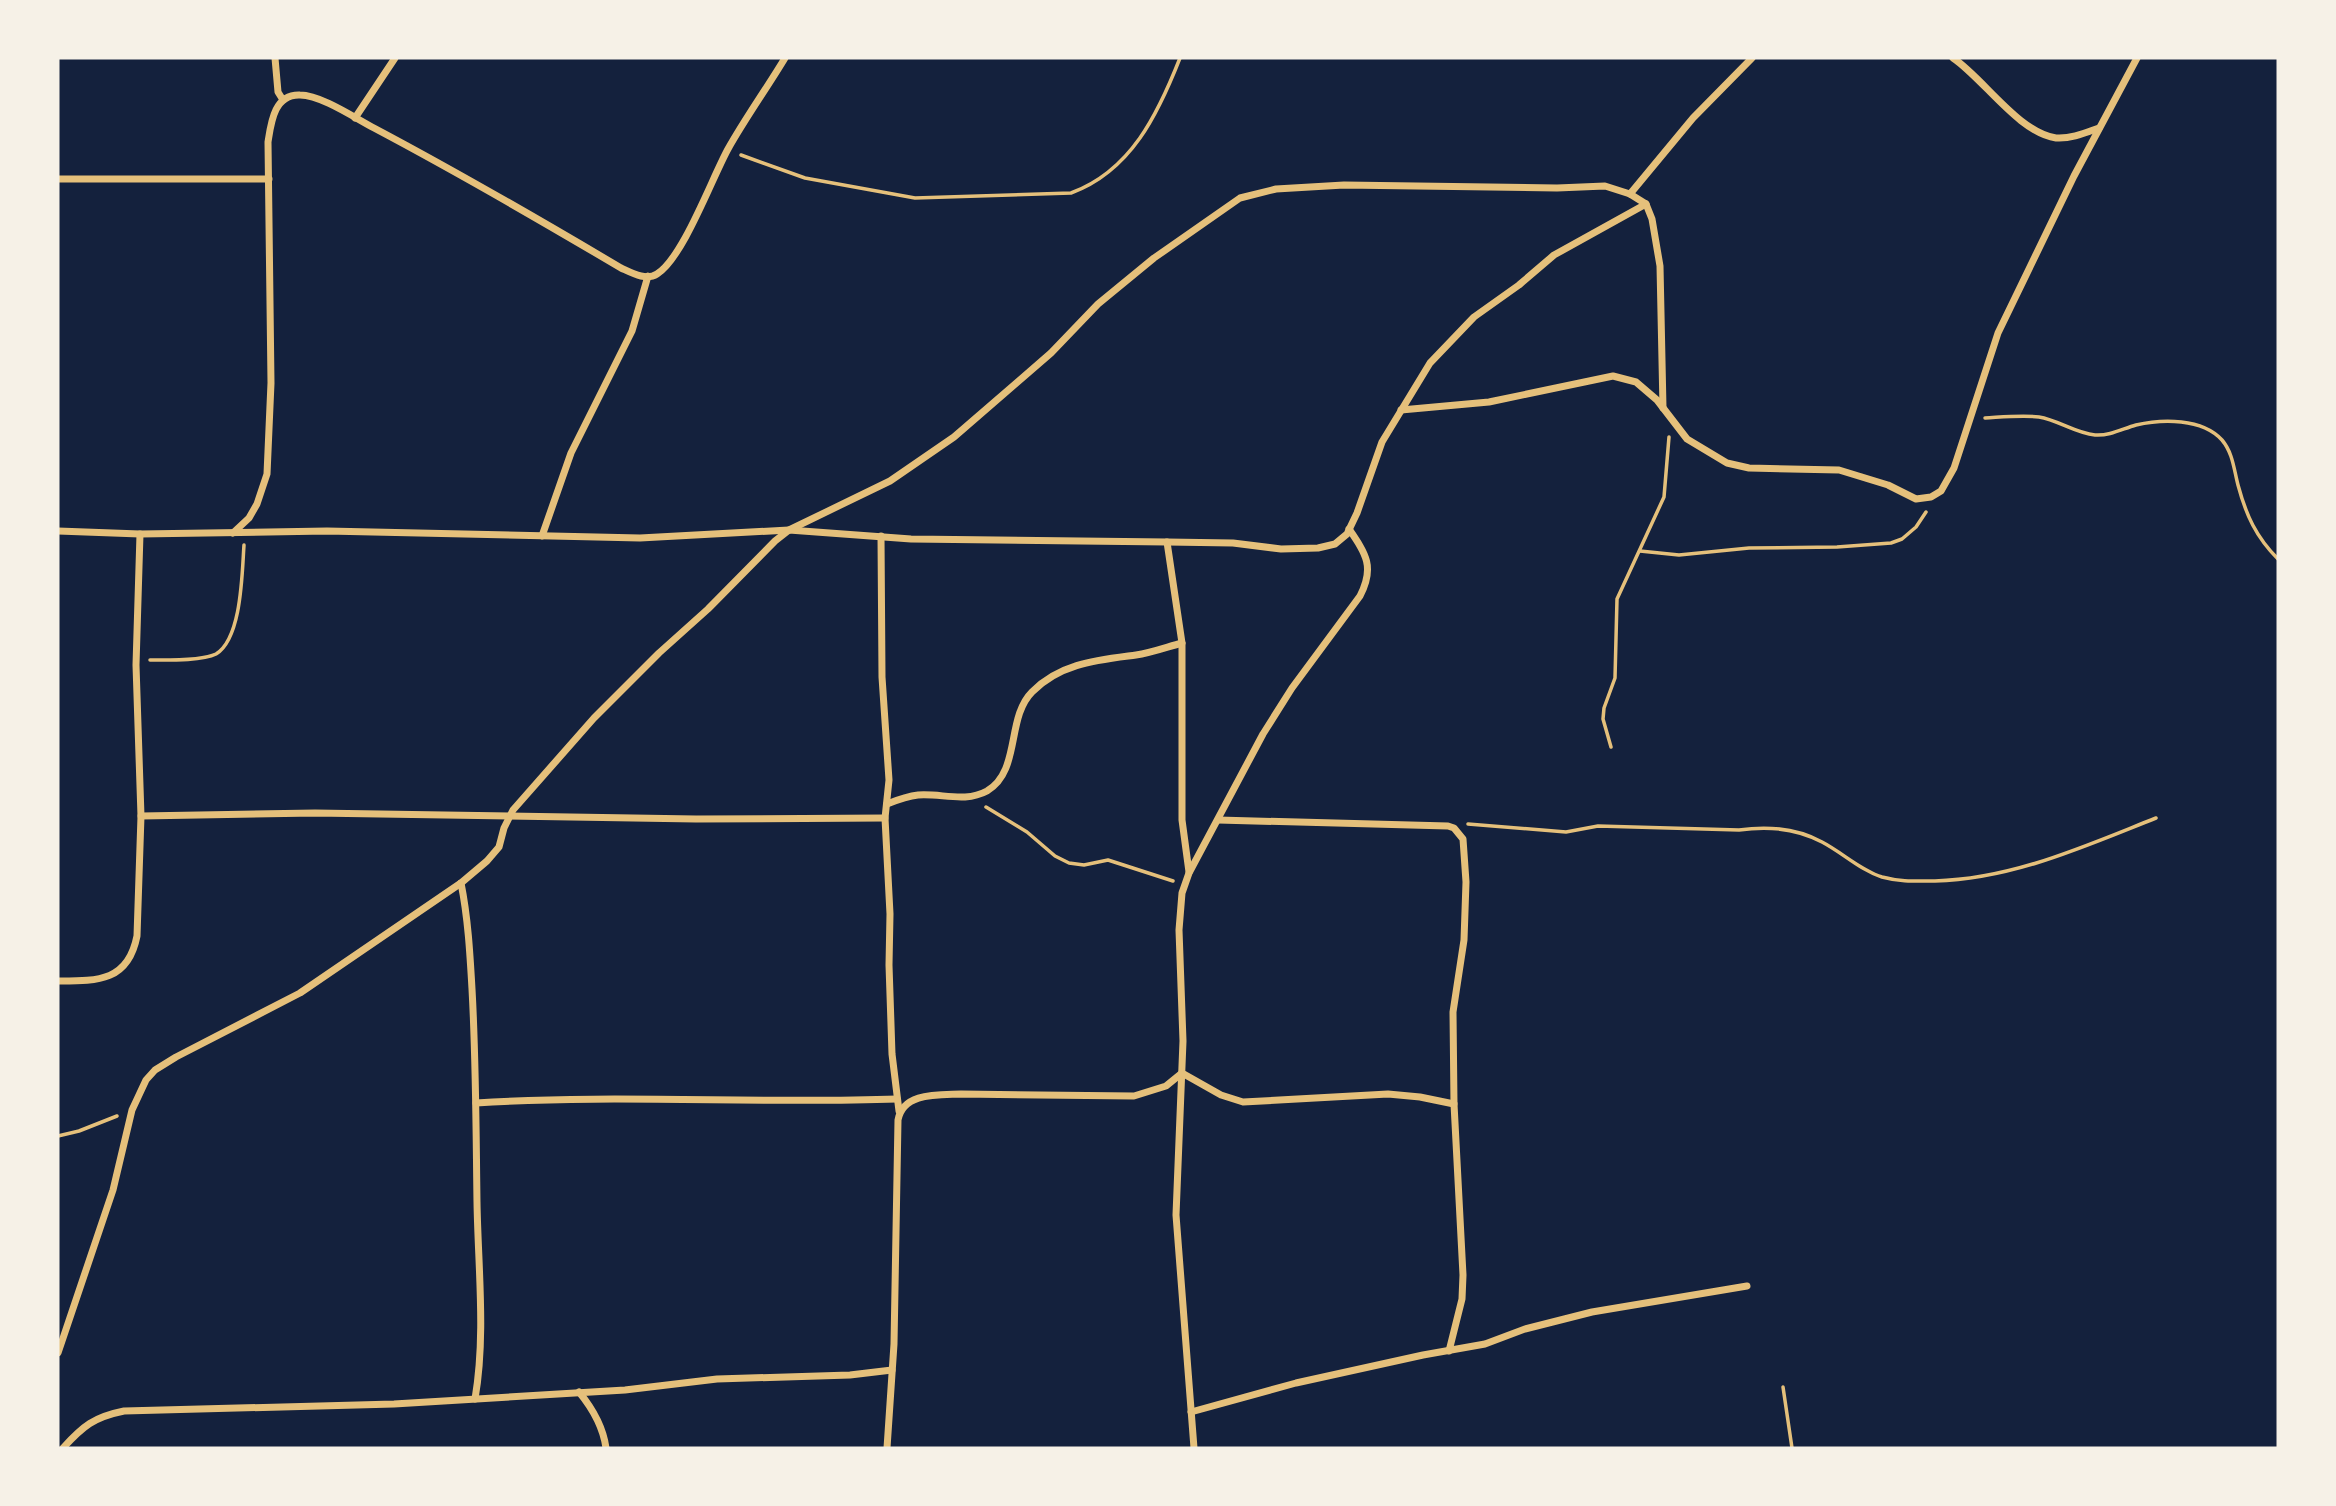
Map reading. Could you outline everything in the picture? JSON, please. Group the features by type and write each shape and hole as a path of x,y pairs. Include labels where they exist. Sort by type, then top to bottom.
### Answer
{"street":[{"path":"275,58 278,92 283,100"},
{"path":"355,118 395,58"},
{"path":"233,533 249,518 257,504 267,474 271,383 270,128 273,114 283,100 301,94 309,96 355,118 621,268 648,276 659,273 668,264 727,150 785,58"},
{"path":"1630,194 1693,118 1752,58"},
{"path":"1952,58 2019,119 2039,131 2054,138 2099,128"},
{"path":"1401,410 1489,402 1614,376 1636,382 1663,408 1687,439 1727,463 1749,468 1839,470 1888,485 1916,499 1931,497 1941,491 1954,468 1998,333 2099,128 2137,58"},
{"path":"58,179 269,179"},
{"path":"58,1353 113,1191 132,1110 139,1092 155,1070 300,993 461,883 497,849 509,817 594,718 775,541 789,530 890,481 954,437 1051,353 1098,304 1154,258 1240,198 1276,189 1344,185 1557,188 1605,186 1630,194 1646,205 1652,219 1660,266 1663,408"},
{"path":"58,531 141,534 327,531 640,538 789,530 938,540 1233,543 1281,549 1318,548 1335,544 1349,529 1382,442 1430,363 1474,317 1519,285 1554,255 1646,205"},
{"path":"542,536 571,453 632,331 648,276"},
{"path":"1194,1448 1176,1215 1183,1041 1180,930 1185,885 1262,734 1292,688 1360,596 1367,582 1368,563 1349,529"},
{"path":"58,981 106,978 119,971 132,955 138,936 141,816 136,660 141,534"},
{"path":"881,536 882,677 888,744 885,818 890,914 888,965 891,1041 900,1111 887,1448"},
{"path":"1167,542 1182,643 1182,820 1189,873"},
{"path":"887,804 918,795 968,797 984,793 996,785 1006,768 1022,708 1031,693 1047,680 1069,668 1088,662 1139,654 1182,643"},
{"path":"141,816 316,813 509,817 885,818"},
{"path":"1218,820 1448,826 1454,828 1463,839 1466,918 1453,1012 1454,1104 1463,1275 1461,1299 1449,1351"},
{"path":"461,883 467,917 476,1103 480,1265 479,1353 475,1399"},
{"path":"1182,1073 1221,1096 1243,1102 1388,1094 1454,1104"},
{"path":"900,1111 908,1103 933,1095 1134,1096 1166,1086 1182,1073"},
{"path":"476,1103 565,1098 823,1102 897,1099"},
{"path":"1191,1412 1296,1383 1485,1344 1525,1329 1592,1312 1747,1286"},
{"path":"63,1448 83,1425 124,1411 344,1406 579,1392 717,1379 850,1375 892,1370"},
{"path":"579,1392 595,1414 606,1448"}],"path":[{"path":"727,150 805,178 915,198 1071,193 1094,184 1117,165 1139,141 1157,110 1180,58"},
{"path":"1969,419 2039,417 2097,435 2169,421 2212,432 2222,440 2234,463 2254,531 2278,559"},
{"path":"1611,747 1603,719 1604,708 1615,678 1618,599 1664,497 1671,419"},
{"path":"1640,551 1679,555 1749,548 1891,543 1902,539 1916,527 1931,497"},
{"path":"136,660 207,657 218,653 225,645 233,626 240,593 246,533"},
{"path":"968,797 1015,824 1045,849 1069,863 1084,865 1108,860 1185,885"},
{"path":"1454,828 1471,824 1566,832 1598,826 1783,829 1823,842 1871,873 1908,882 1965,880 2024,866 2072,852 2156,818"},
{"path":"58,1136 79,1131 132,1110"},
{"path":"1783,1387 1792,1448"}]}
